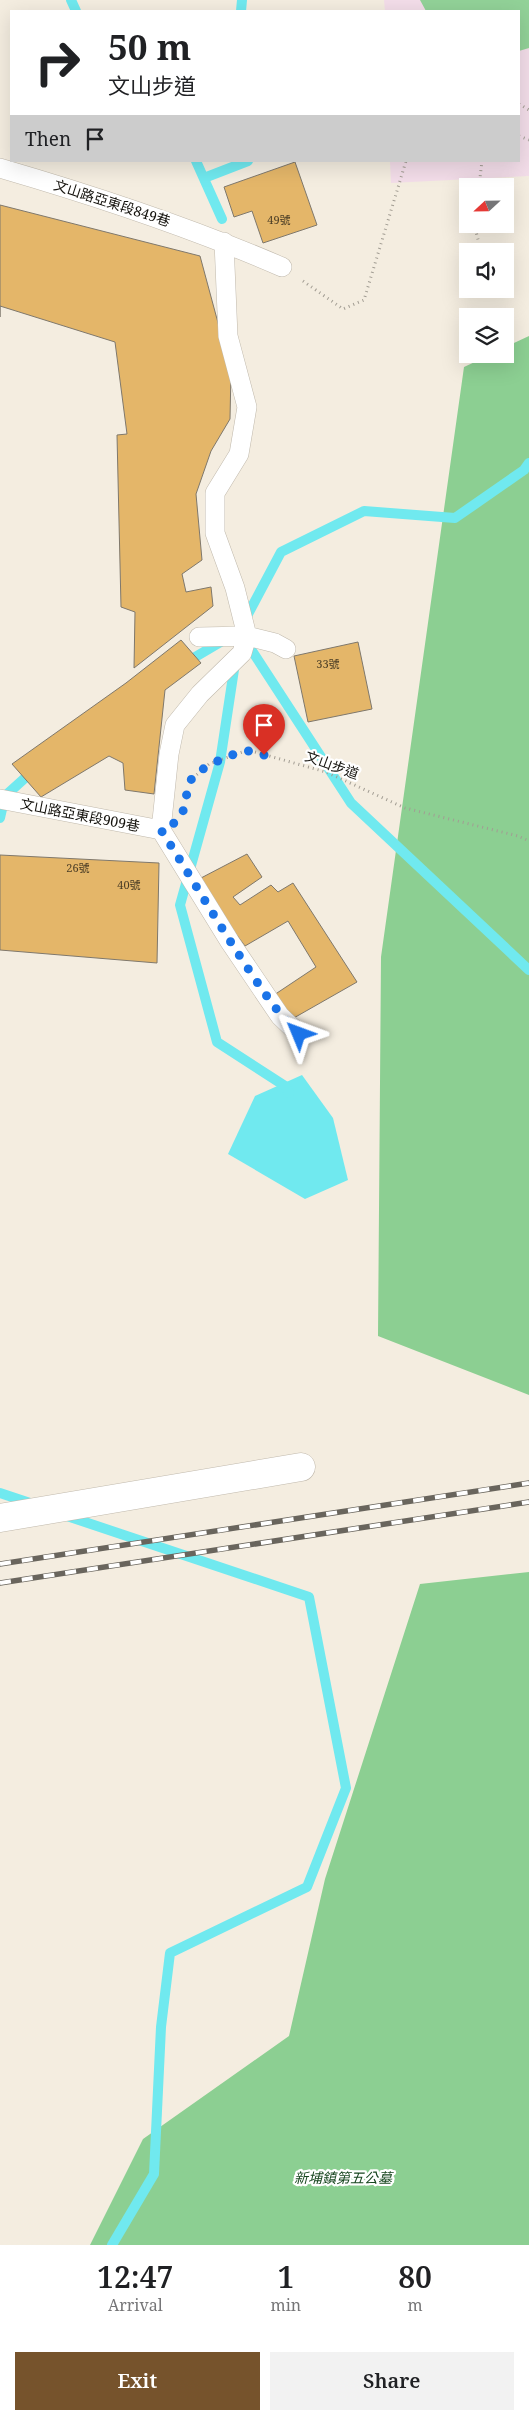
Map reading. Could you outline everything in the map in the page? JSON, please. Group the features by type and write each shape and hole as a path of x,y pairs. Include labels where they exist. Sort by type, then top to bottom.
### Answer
{"street":[{"path":"0,1518 301,1467"}],"lane":[{"name":"文山路亞東段849巷","path":"0,168 98,196 224,242 282,267"},
{"path":"224,242 228,336 247,407 239,454 215,494 215,533 235,588 247,636 242,653 200,694 175,725 169,754 161,830 230,942 275,1008 299,1034"},
{"path":"199,637 247,636 274,643 286,649"},
{"name":"文山路亞東段909巷","path":"0,799 161,830"}],"path":[{"path":"282,267 343,309 364,300 406,162"},
{"path":"480,178 482,162"},
{"name":"文山步道","path":"190,786 192,779 209,764 248,750 326,772 405,808 518,836 529,841"}],"shaded area":[{"path":"384,0 529,0 529,176 459,178 459,180 391,183 390,162 520,162 520,10 385,10"}],"green space":[{"path":"420,0 529,0 529,48 520,51 520,10 425,10"},
{"path":"529,336 529,1395 378,1336 381,957 464,367 473,363 514,363 514,343"},
{"name":"新埔鎮第五公墓","path":"529,1572 529,2245 90,2245 143,2139 289,2036 325,1879 420,1584"}],"water":[{"path":"302,1075 333,1118 348,1180 305,1199 228,1154 255,1096"}],"building":[{"path":"295,162 317,225 263,243 252,211 234,217 224,187"},
{"path":"0,205 200,256 231,371 230,419 211,451 196,494 202,560 182,574 186,592 211,587 213,606 134,668 135,612 121,607 117,435 127,434 115,342 0,306"},
{"path":"181,640 201,663 165,690 154,794 125,790 123,763 109,756 41,797 12,764 126,683"},
{"path":"358,642 372,709 308,722 294,656"},
{"path":"247,854 262,877 233,897 240,905 271,885 278,892 293,883 357,982 292,1019 274,995 316,967 288,921 245,946 227,922 201,878"},
{"path":"0,855 159,863 157,963 0,950"}],"waterway":[{"path":"71,0 76,10"},
{"path":"241,10 242,0"},
{"path":"196,162 222,219"},
{"path":"204,178 245,162"},
{"path":"247,616 281,552 364,511 455,518 524,470 529,463"},
{"path":"185,663 224,640"},
{"path":"245,640 351,803 529,970"},
{"path":"235,663 220,762 180,905 217,1042 285,1086 289,1093"},
{"path":"0,818 5,796 35,769"},
{"path":"0,1493 33,1504"},
{"path":"64,1515 309,1597 346,1788 307,1887 170,1953 161,2027 154,2174 112,2245"}],"railway":[{"path":"0,1564 529,1483"},
{"path":"0,1583 529,1502"}],"route":[{"path":"264,755 248,750 209,764 192,779 184,810 175,824 161,830 230,942 280,1016 299,1034"}]}
